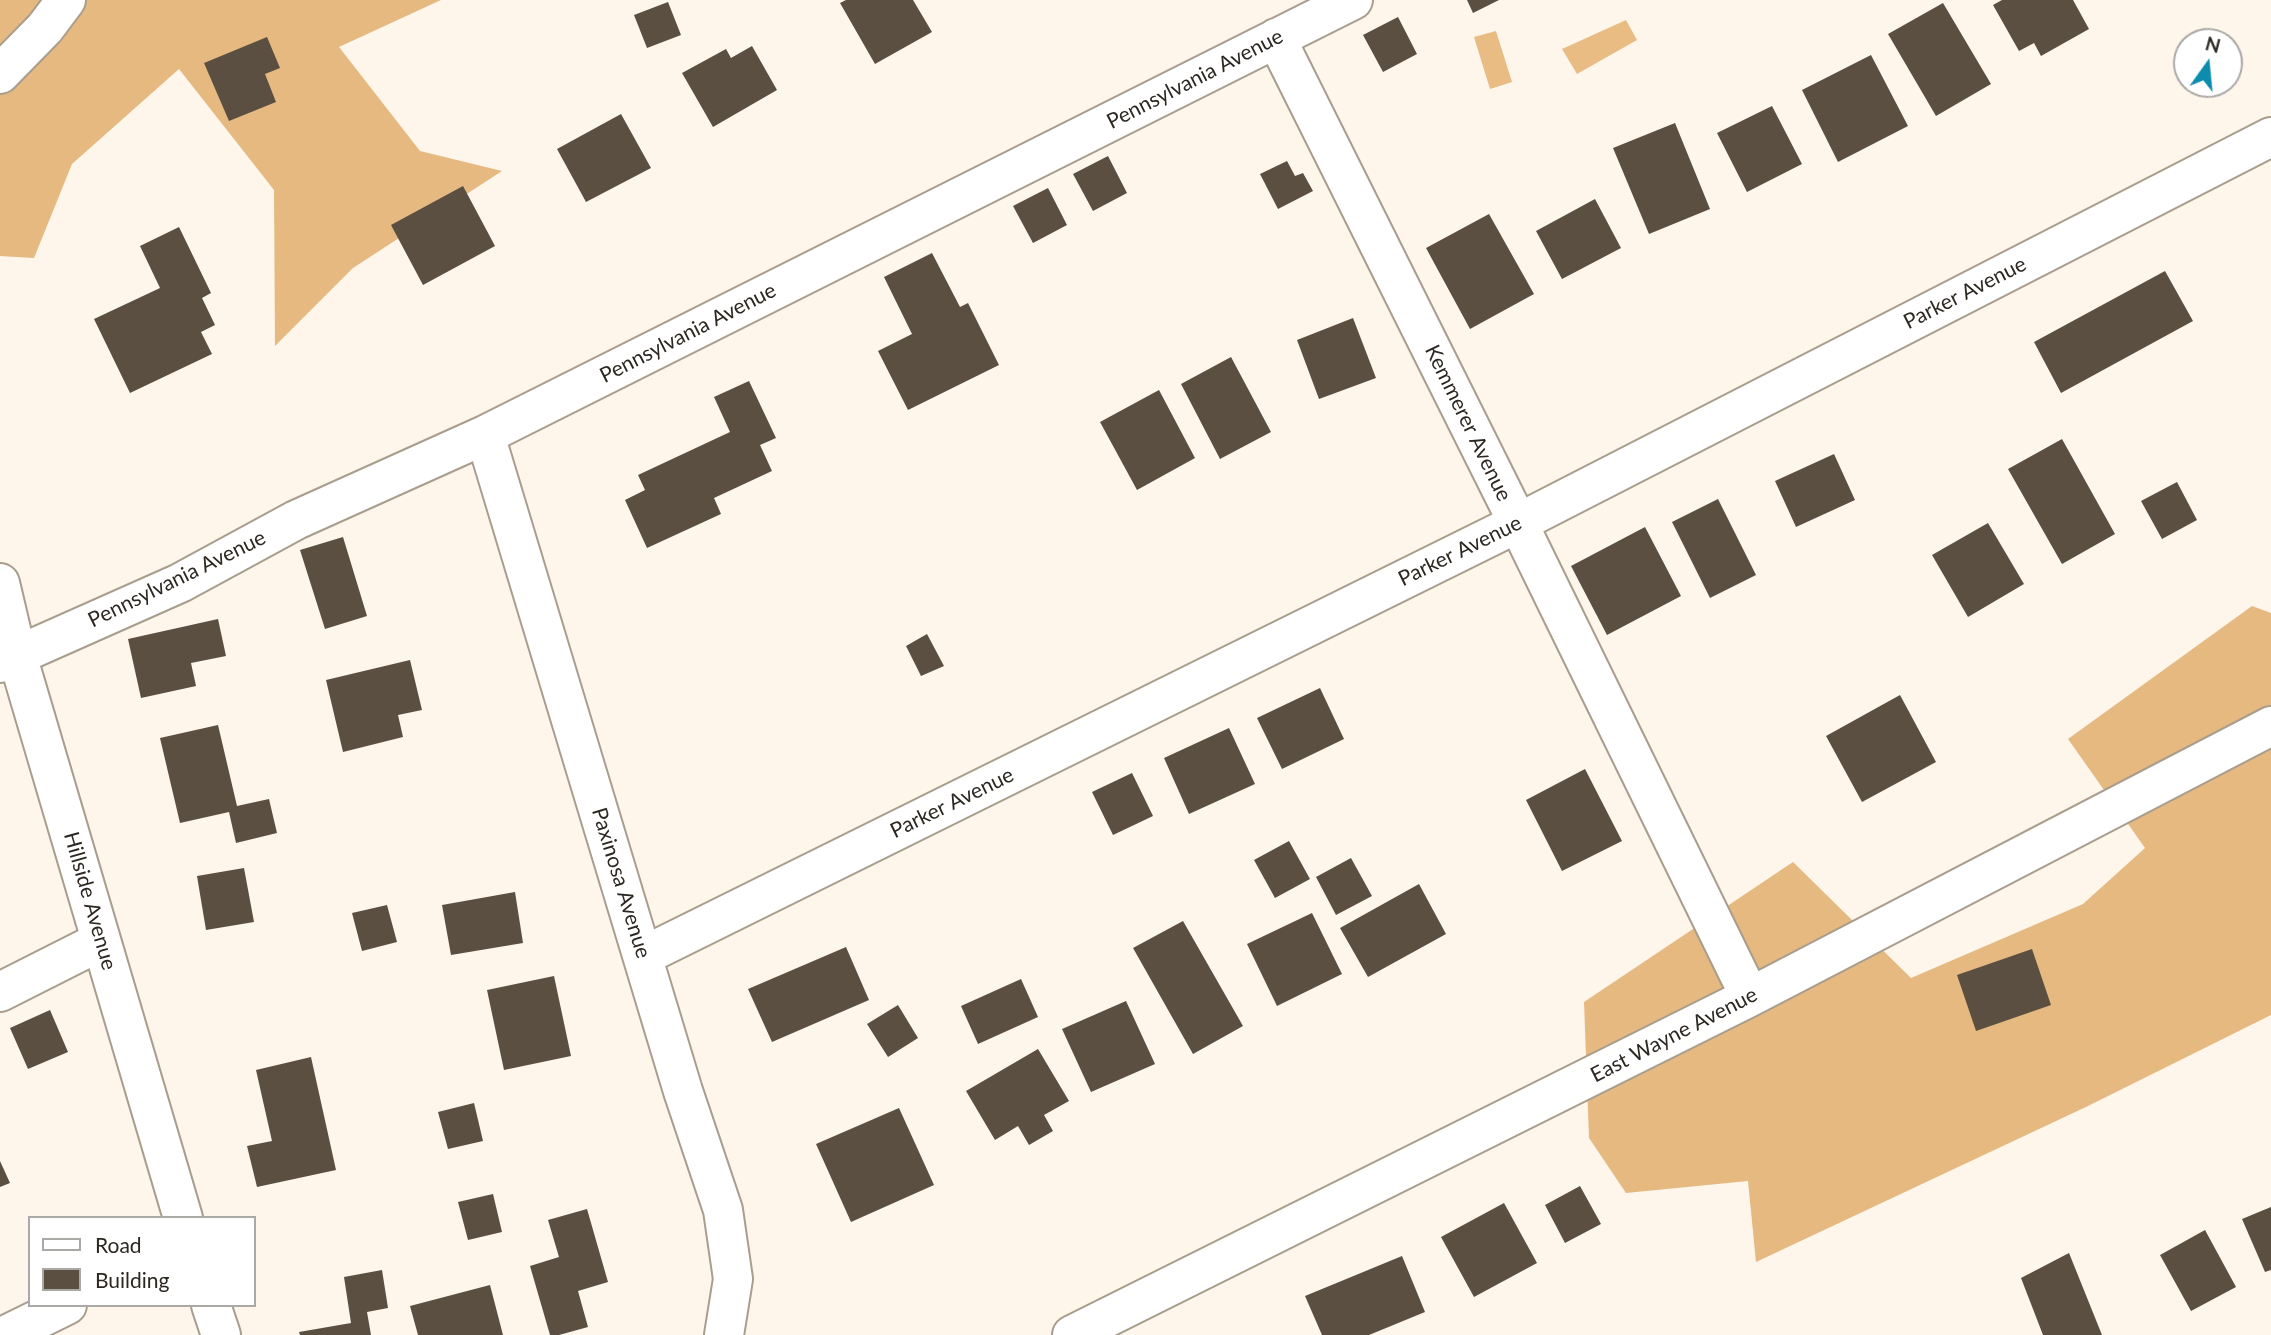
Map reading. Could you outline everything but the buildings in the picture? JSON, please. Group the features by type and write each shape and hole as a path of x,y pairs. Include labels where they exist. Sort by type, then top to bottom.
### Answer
{"street":[{"path":"0,74 45,28 66,0"},
{"name":"Pennsylvania Avenue","path":"9,659 180,583 296,520 485,435 1353,0"},
{"name":"Kemmerer Avenue","path":"1276,38 1750,997"},
{"name":"Parker Avenue","path":"643,956 1518,523 2271,136"},
{"name":"Paxinosa Avenue","path":"485,435 683,1091 723,1210 733,1279 724,1335"},
{"name":"Hillside Avenue","path":"0,583 9,659 101,941 182,1216"},
{"name":"East Wayne Avenue","path":"1072,1335 1750,997 2271,726"},
{"path":"0,992 101,941"},
{"path":"6,1335 63,1307"},
{"path":"212,1307 221,1335"}],"shaded area":[{"path":"0,0 441,0 339,47 420,151 502,171 353,268 275,346 274,190 179,69 72,164 34,258 0,256"},
{"path":"1626,20 1637,40 1577,74 1562,49"},
{"path":"1496,31 1512,82 1490,89 1474,37"},
{"path":"2252,606 2271,613 2271,1015 2088,1106 1756,1262 1748,1181 1626,1193 1589,1138 1584,1002 1793,862 1911,978 2083,904 2145,848 2068,739"}]}
